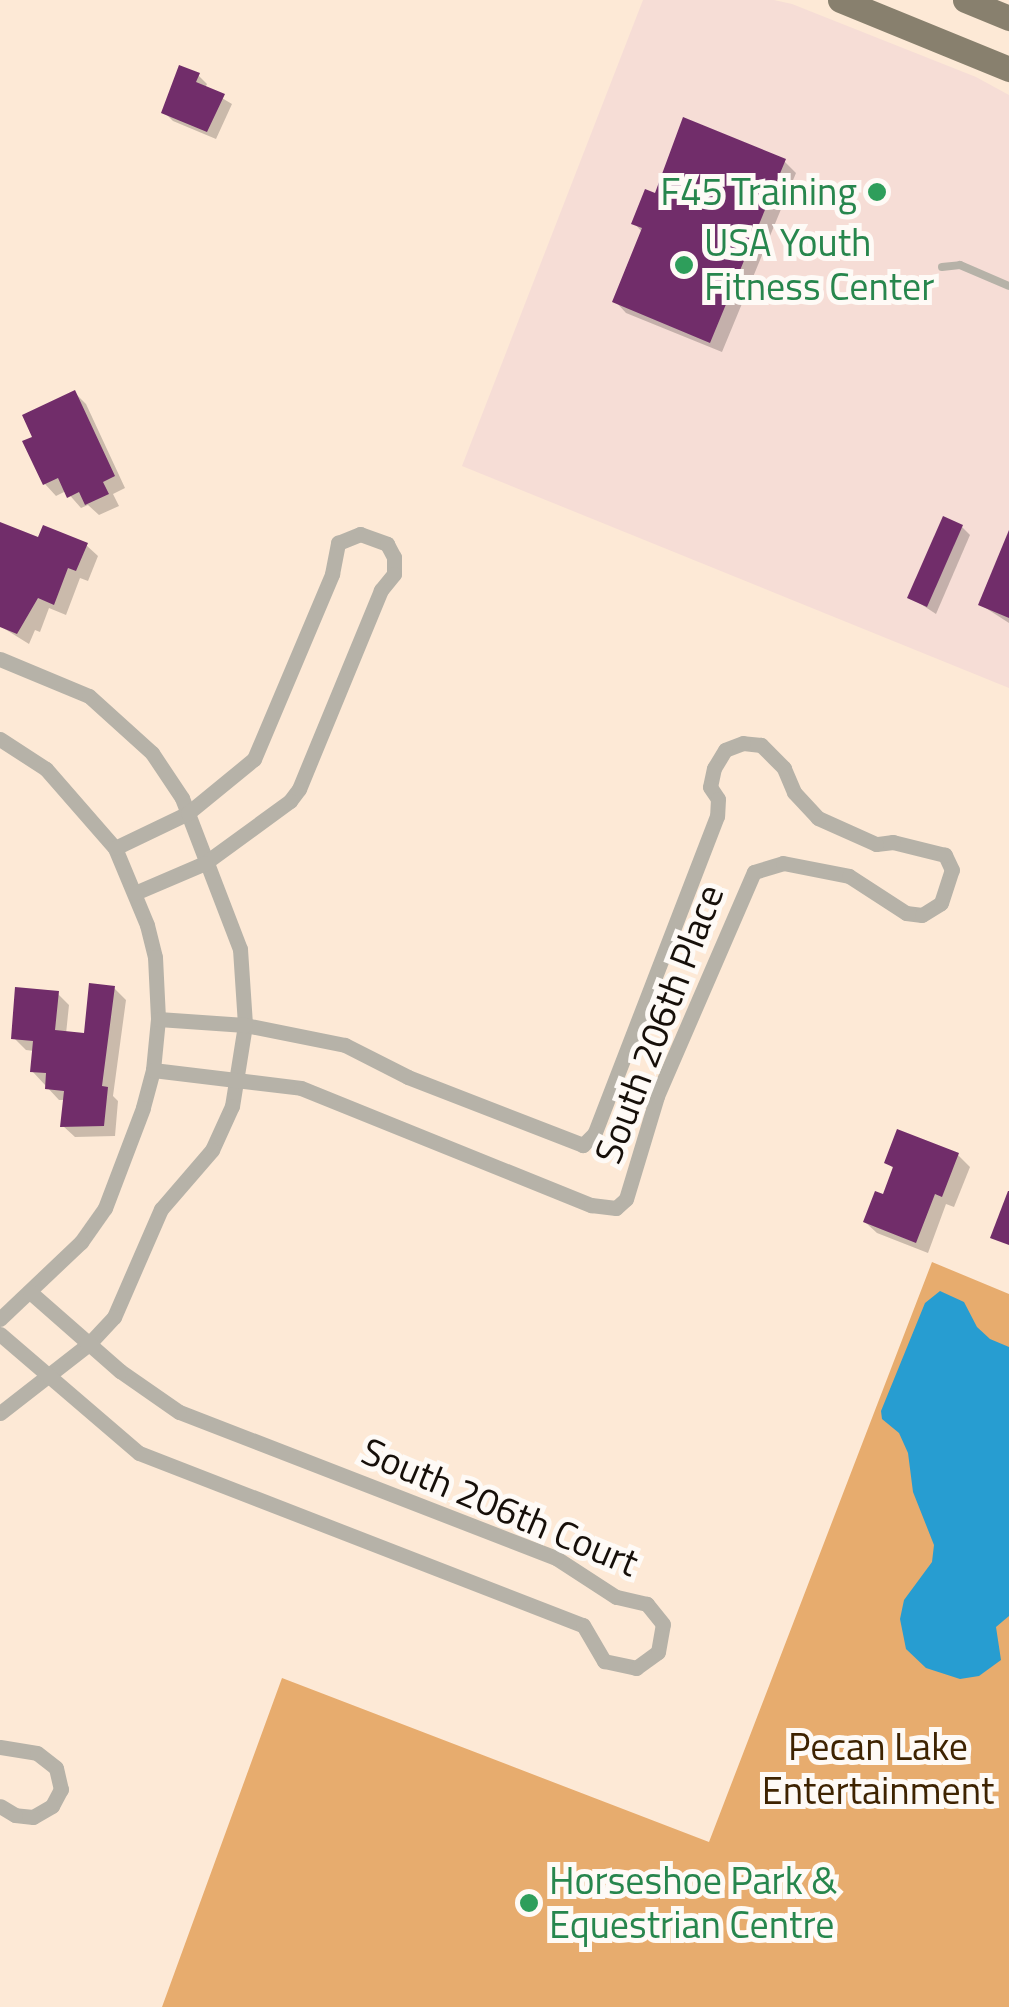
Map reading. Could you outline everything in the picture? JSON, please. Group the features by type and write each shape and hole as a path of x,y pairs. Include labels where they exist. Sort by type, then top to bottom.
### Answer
{"main road":[{"path":"840,0 1009,69"},
{"path":"964,0 1009,18"}],"street":[{"path":"115,848 188,813 262,748 332,574 338,543 360,534 388,544 394,557 394,574 381,590 299,789 290,801 205,864 136,892"},
{"path":"0,659 89,696 152,753 188,813 240,949 246,1025 238,1080 212,1150 161,1209 114,1317 90,1344 0,1413"},
{"path":"0,739 46,769 115,848 136,892 155,957 158,1019 153,1070 106,1208 81,1242 0,1319"},
{"name":"South 206th Place","path":"238,1080 301,1088 591,1205 616,1208 630,1188 657,1096 754,872 783,863 849,876 906,914 922,916 941,902 952,870 944,855 893,842 876,844 818,818 794,792 784,768 760,744 743,743 725,750 710,787 718,799 717,816 594,1134 583,1146 427,1085 345,1045 246,1025"},
{"path":"158,1019 246,1025"},
{"path":"153,1070 238,1080"},
{"path":"30,1292 90,1344"},
{"path":"0,1334 48,1376"},
{"name":"South 206th Court","path":"48,1376 115,1436 158,1462 583,1625 604,1660 622,1667 636,1668 658,1652 663,1624 648,1604 616,1597 556,1558 179,1412 142,1388 90,1344"},
{"path":"0,1746 37,1753 56,1768 60,1789 52,1806 33,1817 14,1815 0,1806"}],"lane":[{"path":"942,267 960,266 1009,286"}],"shaded area":[{"path":"643,0 774,0 792,4 976,77 1009,95 1009,688 462,466"}],"green space":[{"name":"Pecan Lake Entertainment","path":"932,1262 1009,1294 1009,2007 162,2007 282,1678 709,1842"}],"water":[{"path":"940,1291 964,1302 977,1327 990,1339 1009,1347 1009,1616 996,1627 1001,1660 979,1676 960,1679 926,1668 906,1649 900,1619 904,1600 932,1562 934,1545 913,1492 908,1453 899,1433 882,1419 881,1411 925,1303"}],"building":[{"path":"179,65 200,73 196,82 225,94 207,132 161,113"},
{"name":"USA Youth Fitness Center","path":"683,117 786,159 710,343 612,302 642,228 631,224 645,189 655,193"},
{"path":"75,390 115,476 103,482 109,494 85,505 79,492 67,498 58,478 43,485 22,441 32,437 22,415"},
{"path":"943,516 963,525 927,607 907,598"},
{"path":"0,522 38,537 43,525 88,543 76,571 68,568 54,605 38,598 17,634 0,627"},
{"path":"1009,530 1009,618 978,605"},
{"path":"89,983 115,986 102,1086 108,1087 104,1126 60,1127 64,1091 45,1089 46,1073 30,1072 33,1041 11,1039 15,987 59,991 55,1030 84,1033"},
{"path":"897,1129 959,1153 942,1197 935,1194 916,1243 863,1222 875,1191 883,1194 893,1167 884,1163"},
{"path":"1009,1191 1009,1245 990,1238"}],"place":[{"name":"F45 Training","path":"877,192"},
{"name":"USA Youth Fitness Center","path":"684,265"},
{"name":"Horseshoe Park & Equestrian Centre","path":"529,1903"}]}
